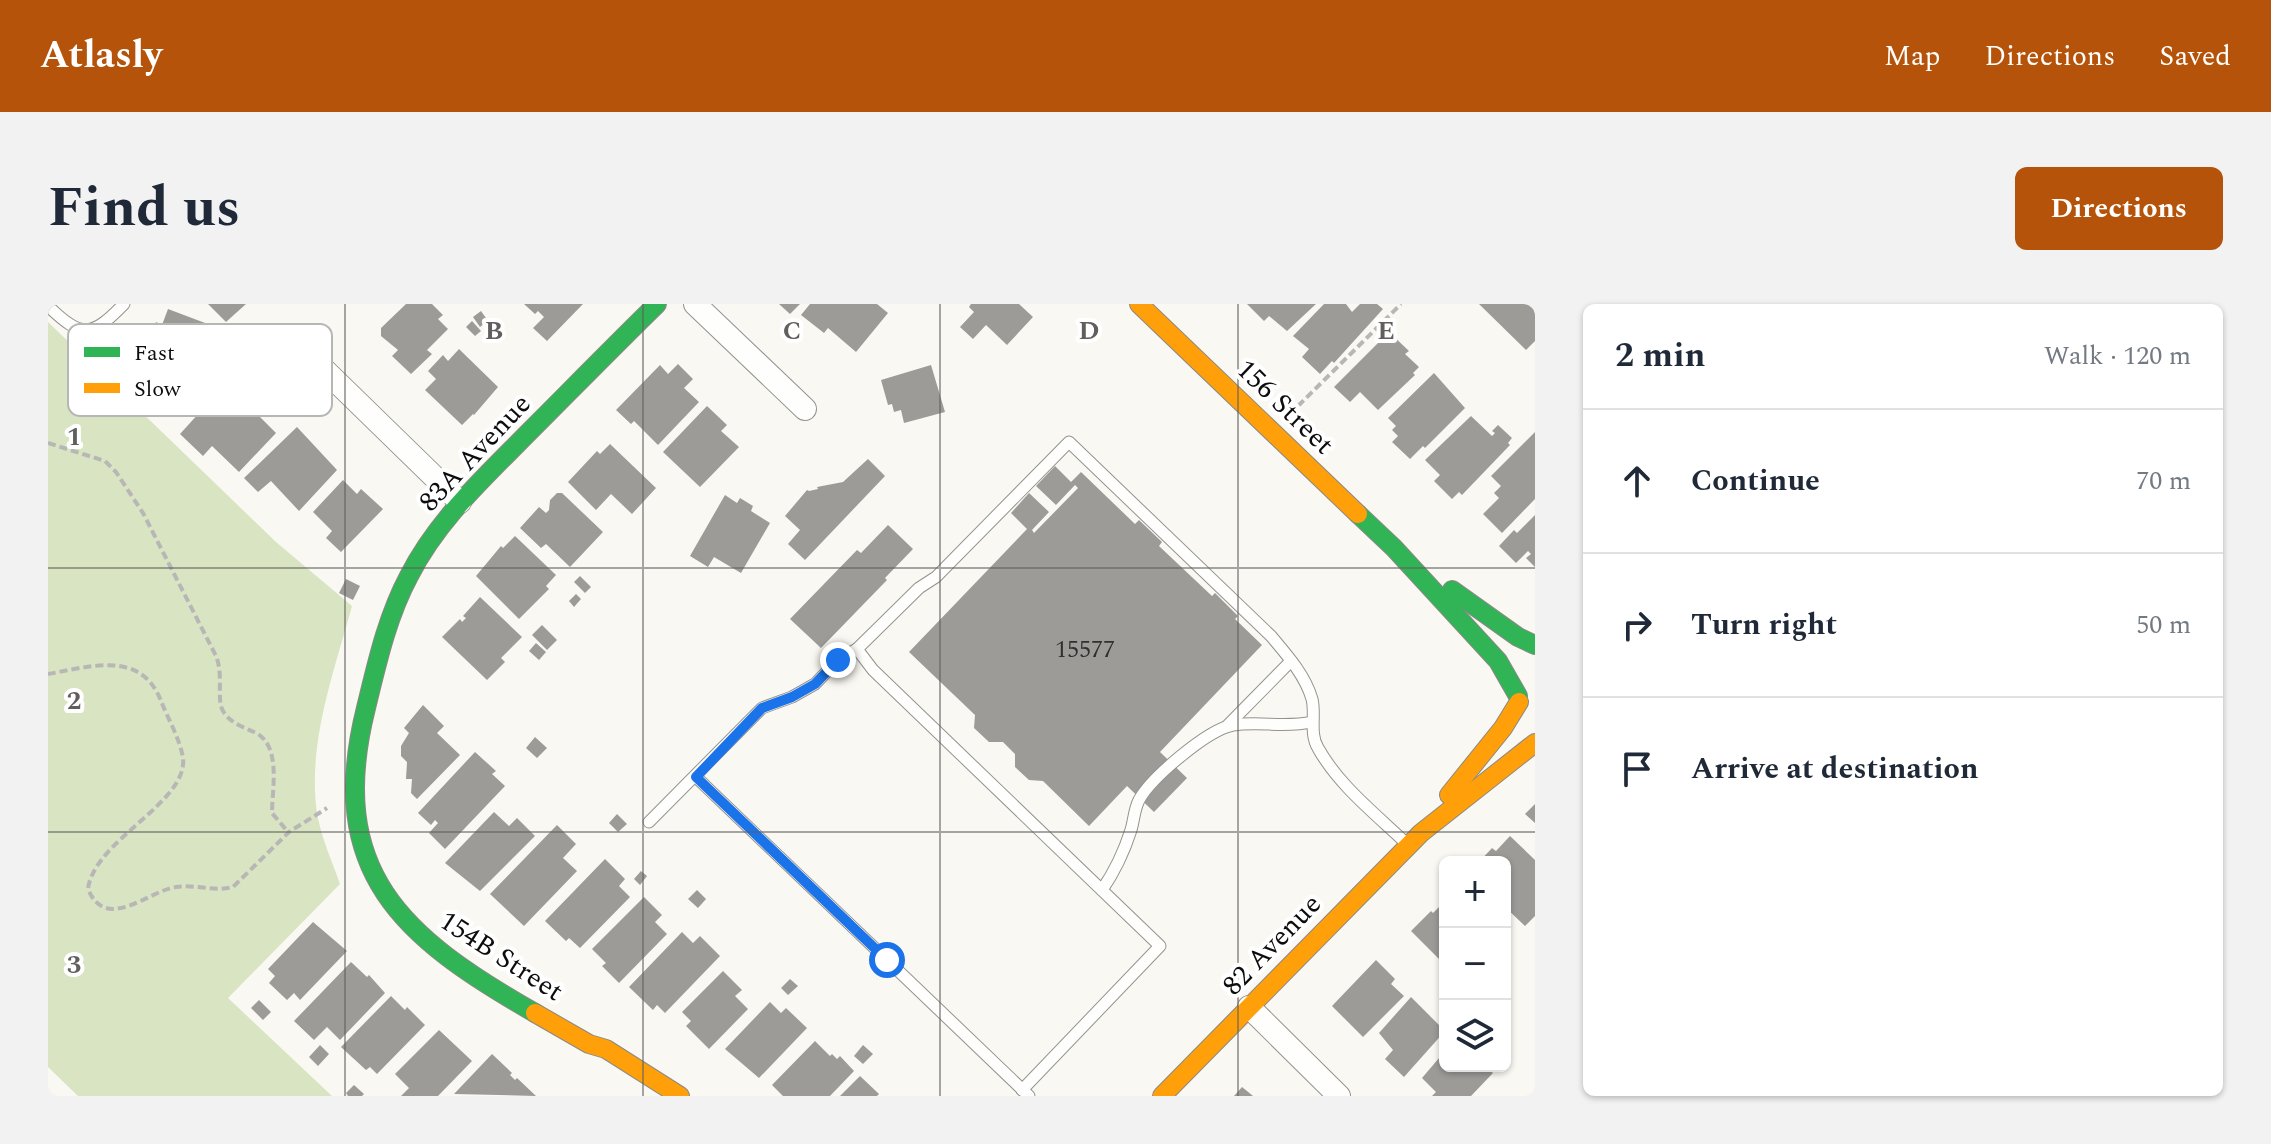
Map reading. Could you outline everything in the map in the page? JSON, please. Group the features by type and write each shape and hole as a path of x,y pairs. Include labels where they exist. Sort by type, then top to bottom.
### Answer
{"street":[{"name":"83A Avenue","path":"376,666 384,634 409,575 426,546 460,502 657,304"},
{"path":"695,304 805,409"},
{"name":"156 Street","path":"1139,304 1394,548 1498,661 1529,720"},
{"path":"332,377 460,502"},
{"name":"156 Street","path":"1394,548 1518,637 1535,645"},
{"name":"154B Street","path":"376,666 353,763 352,802 362,848 385,895 419,934 443,955 589,1044 606,1049 674,1094"},
{"name":"82 Avenue","path":"1162,1096 1414,839 1503,728 1519,699 1523,675"},
{"name":"82 Avenue","path":"1414,839 1535,743"},
{"path":"1249,1007 1339,1096"}],"lane":[{"path":"103,324 124,304"},
{"path":"48,306 68,326"},
{"path":"649,822 762,708 815,684 838,660 857,649 919,588 936,577 1069,442 1271,636 1291,661 1313,702 1316,745 1328,764 1414,839"},
{"path":"696,777 1025,1093 1160,946 873,670 857,649"},
{"path":"1102,890 1125,848 1140,797 1194,745 1226,727 1291,661"},
{"path":"1226,727 1257,723 1291,727 1312,722"}],"path":[{"path":"1298,406 1401,304"},
{"path":"48,443 105,461 143,513 216,656 222,674 219,698 223,711 232,721 262,736 270,750 273,760 272,813 289,832"},
{"path":"48,674 101,664 133,669 159,695 183,758 179,776 169,793 95,867 88,889 95,902 117,909 136,904 172,887 229,889 241,882 289,832 327,808"}],"green space":[{"path":"48,322 68,341 68,416 145,416 276,542 352,606 330,682 316,761 317,813 340,884 228,998 332,1096 78,1096 48,1067"}],"building":[{"path":"208,304 246,304 226,322"},
{"path":"406,304 432,304 443,315 438,319 448,329 427,350 432,354 411,374 392,356 398,350 381,336 381,328"},
{"path":"524,304 583,304 547,341 533,328 544,317"},
{"path":"779,304 800,304 790,314"},
{"path":"810,304 877,304 888,313 856,352 828,328 824,333 801,315"},
{"path":"971,304 1019,304 1033,317 1007,345 986,325 973,339 960,327 974,312 969,307"},
{"path":"1247,304 1316,304 1287,331 1269,316 1264,321"},
{"path":"1324,304 1346,304 1352,312 1360,304 1377,304 1383,309 1320,374 1302,357 1309,349 1293,336"},
{"path":"1479,304 1535,304 1535,341 1526,350"},
{"path":"168,309 208,324 162,324"},
{"path":"481,311 488,321 480,327 473,317"},
{"path":"472,321 481,331 475,336 466,327"},
{"path":"1389,332 1409,351 1405,354 1419,367 1413,373 1415,375 1378,410 1360,392 1350,402 1334,387"},
{"path":"459,349 498,387 462,425 425,390 436,379 428,371 443,355 448,361"},
{"path":"678,364 693,379 684,388 699,402 658,445 634,421 631,424 616,410 660,365 668,374"},
{"path":"931,365 945,412 904,423 901,410 894,412 892,404 888,405 881,380"},
{"path":"1434,373 1465,408 1410,459 1392,442 1398,436 1392,430 1396,426 1388,418"},
{"path":"707,406 727,425 721,431 739,447 700,487 663,452"},
{"path":"196,416 259,416 276,433 239,472 212,446 203,456 180,434"},
{"path":"1471,416 1492,436 1498,425 1512,438 1508,443 1510,445 1462,495 1459,492 1452,499 1434,481 1440,475 1425,460"},
{"path":"297,427 337,470 299,511 271,481 258,492 244,478"},
{"path":"1535,432 1535,499 1502,533 1483,514 1499,498 1494,493 1501,486 1491,476"},
{"path":"610,444 656,488 632,514 611,494 596,510 568,482 597,451 600,454"},
{"path":"868,459 885,476 805,560 788,544 800,530 785,516 807,490 843,482"},
{"path":"1055,466 1071,482 1081,472 1135,524 1139,520 1162,542 1159,546 1212,596 1215,593 1238,616 1235,619 1262,645 1160,752 1187,778 1154,812 1127,786 1089,826 1043,781 1029,780 1015,767 1015,754 1003,742 989,742 974,728 975,715 909,652 1027,529 1011,513 1029,493 1049,512 1032,530 1034,533 1078,488 1075,485 1056,505 1036,486"},
{"path":"343,480 357,494 361,489 383,509 341,552 326,538 332,531 313,512"},
{"path":"557,493 562,493 603,532 570,567 546,544 541,548 520,528 539,507 546,513 550,500"},
{"path":"725,495 737,503 740,498 753,506 751,511 770,523 741,573 714,557 708,567 690,556"},
{"path":"1535,515 1535,567 1526,558 1531,554 1528,551 1516,563 1499,546"},
{"path":"888,525 913,549 821,648 790,619 857,550 861,553"},
{"path":"515,536 556,575 546,586 549,589 519,619 476,576 501,546 503,548"},
{"path":"580,576 591,587 585,593 574,582"},
{"path":"346,579 360,586 353,600 339,593"},
{"path":"576,594 581,599 574,607 569,601"},
{"path":"480,597 522,637 501,658 505,662 487,680 442,637 460,619 462,622 466,618 463,616"},
{"path":"542,625 557,640 547,650 532,635"},
{"path":"536,643 546,652 539,660 529,651"},
{"path":"423,705 444,726 437,733 460,755 417,799 411,793 412,779 406,779 407,762 401,756 401,746 409,733 404,728"},
{"path":"535,737 547,748 537,758 526,748"},
{"path":"475,752 496,771 492,774 505,786 445,849 429,833 438,823 435,820 431,825 418,813"},
{"path":"1535,804 1535,823 1525,814"},
{"path":"494,812 509,826 517,818 535,836 480,891 445,863"},
{"path":"617,814 627,824 618,832 609,823"},
{"path":"557,825 576,844 563,858 577,871 524,926 490,894"},
{"path":"1510,836 1535,860 1535,916 1525,926 1511,913 1511,856 1485,856 1492,848 1496,851"},
{"path":"605,859 625,879 619,886 630,897 580,948 569,938 566,941 545,921"},
{"path":"641,871 647,876 640,885 634,879"},
{"path":"697,890 706,899 698,908 688,899"},
{"path":"644,897 662,915 655,922 667,934 619,983 602,966 606,963 592,949"},
{"path":"1439,907 1439,959 1411,931 1431,911 1433,913"},
{"path":"313,922 347,951 300,1000 294,993 287,1000 269,983 275,976 268,969"},
{"path":"682,932 693,943 700,936 720,956 665,1013 657,1005 653,1010 629,987"},
{"path":"1376,960 1395,979 1391,984 1404,996 1363,1037 1332,1006"},
{"path":"351,962 367,977 369,975 385,993 340,1040 327,1027 314,1040 294,1021"},
{"path":"723,971 742,990 735,996 748,1009 709,1049 686,1026 691,1021 682,1012"},
{"path":"790,979 798,986 788,995 781,988"},
{"path":"391,996 425,1025 377,1074 370,1067 366,1070 341,1047"},
{"path":"1411,997 1439,1025 1439,1038 1404,1077 1385,1059 1393,1050 1379,1033"},
{"path":"259,1000 271,1012 263,1020 251,1008"},
{"path":"770,1002 781,1013 786,1008 807,1028 759,1078 725,1049"},
{"path":"439,1030 472,1061 438,1096 401,1096 409,1088 395,1074"},
{"path":"815,1041 830,1056 832,1054 837,1059 840,1056 854,1071 830,1096 783,1096 772,1085"},
{"path":"320,1045 329,1054 318,1066 309,1057"},
{"path":"863,1045 873,1054 863,1064 854,1056"},
{"path":"492,1054 515,1080 517,1078 536,1096 454,1094"},
{"path":"1439,1058 1439,1072 1493,1073 1471,1096 1432,1096 1436,1092 1422,1078"},
{"path":"860,1076 879,1094 840,1096"},
{"path":"354,1085 364,1094 362,1096 348,1096 346,1093"},
{"path":"1242,1087 1247,1091 1253,1096 1234,1096"}],"traffic: fast":[{"path":"535,1013 447,956 412,926 385,894 366,857 356,814 356,765 383,640 401,592 421,555 448,517 479,482 657,304"},
{"path":"1358,514 1394,548 1498,661 1518,696"},
{"path":"1452,590 1518,637 1535,645"}],"traffic: slow":[{"path":"1139,304 1358,514"},
{"path":"1449,795 1503,728 1519,702"},
{"path":"1162,1096 1421,833 1535,743"},
{"path":"535,1013 589,1044 606,1049 680,1096"}],"route":[{"path":"838,660 815,684 762,708 696,777 887,960"}]}
